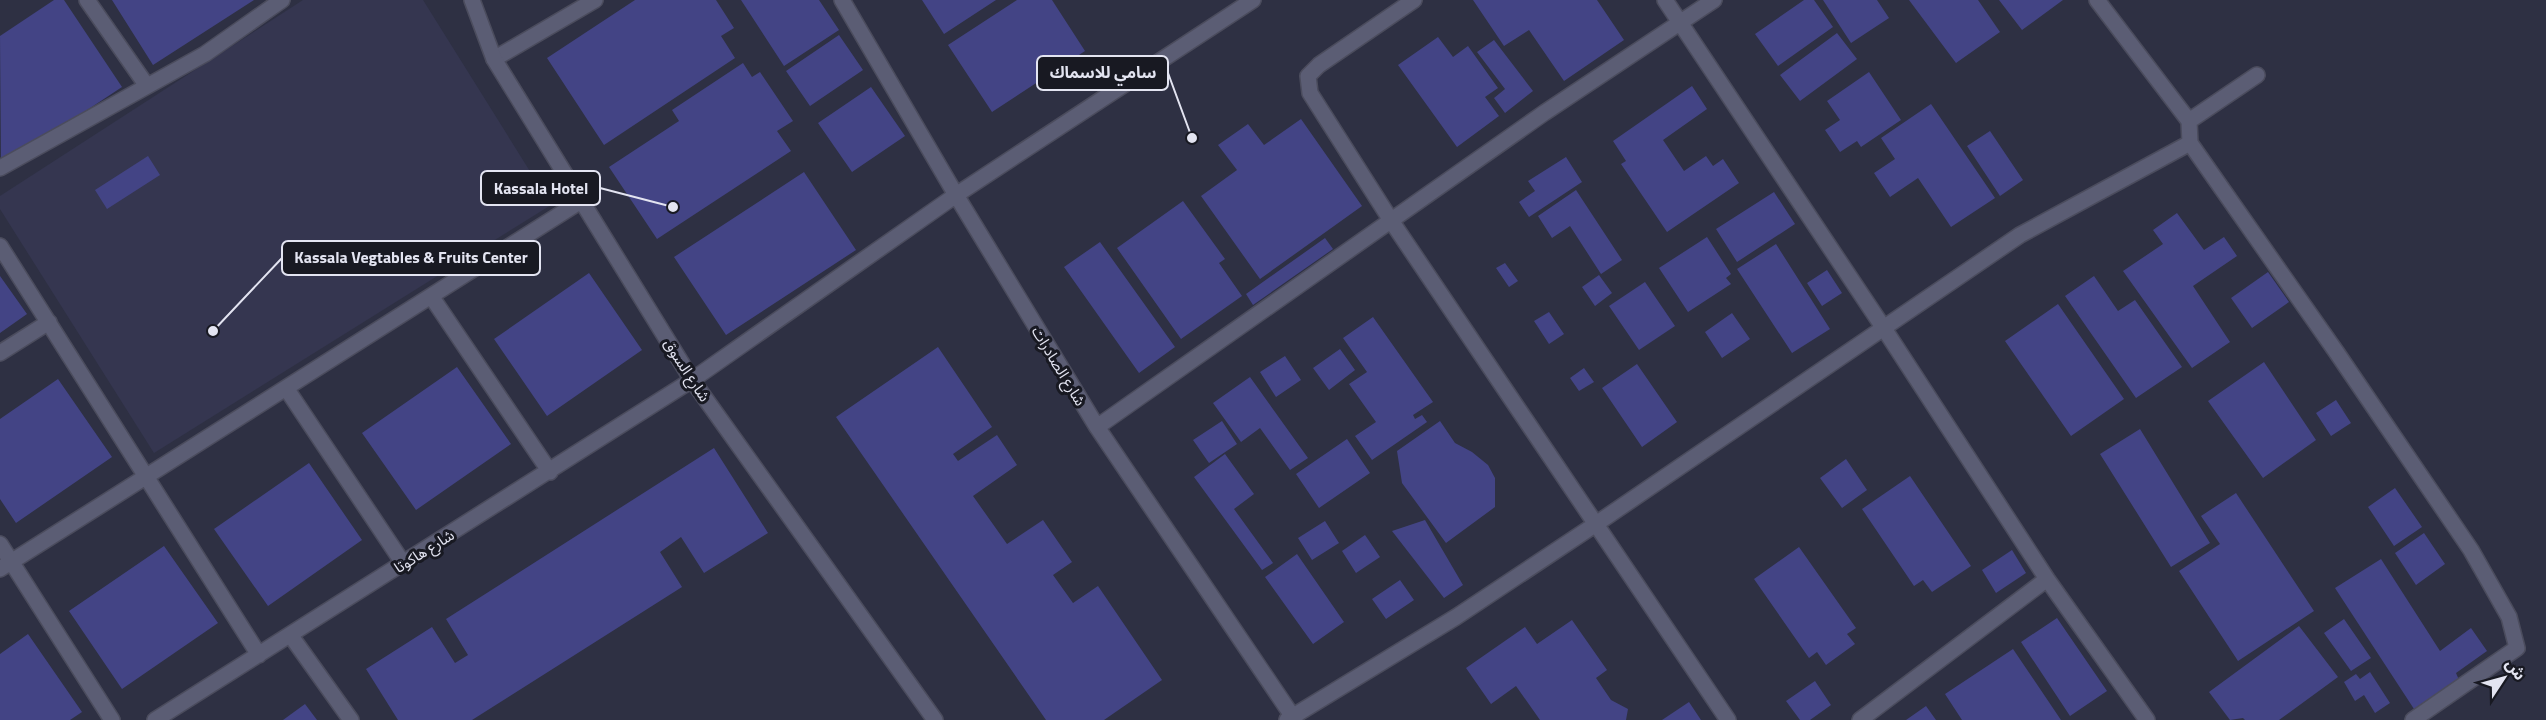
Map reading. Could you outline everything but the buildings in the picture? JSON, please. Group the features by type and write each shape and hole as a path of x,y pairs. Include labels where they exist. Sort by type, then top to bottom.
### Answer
{"street":[{"path":"87,0 147,86"},
{"path":"0,168 205,54 282,0"},
{"name":"شارع السوق","path":"472,0 494,58 692,380 936,720"},
{"path":"494,58 595,0"},
{"name":"شارع الصادرات","path":"842,0 956,195 1097,428 1292,719"},
{"name":"شارع هاكوتا","path":"154,720 291,636 692,380 956,195 1253,0"},
{"path":"1414,0 1319,65 1308,76 1310,93 1392,222 1728,720"},
{"path":"1665,0 1883,327 2047,579 2147,720"},
{"path":"1097,428 1544,114 1714,0"},
{"path":"2097,0 2189,122 2190,143 2436,498 2471,550 2510,617 2517,648 2413,720"},
{"path":"2189,122 2257,75"},
{"path":"1292,719 1456,617 1596,524 2020,235 2190,143"},
{"path":"6,565 581,201"},
{"path":"0,246 259,655"},
{"path":"431,296 550,472"},
{"path":"0,353 49,322"},
{"path":"286,388 403,563"},
{"path":"0,544 6,565 112,720"},
{"path":"1860,720 2047,579"},
{"path":"291,636 351,720"}],"shaded area":[{"path":"303,0 423,0 551,205 154,453 0,209 0,196"}],"place":[{"name":"سامي للاسماك","path":"1192,138"},
{"name":"Kassala Hotel","path":"673,207"},
{"name":"Kassala Vegtables & Fruits Center","path":"213,331"}]}
